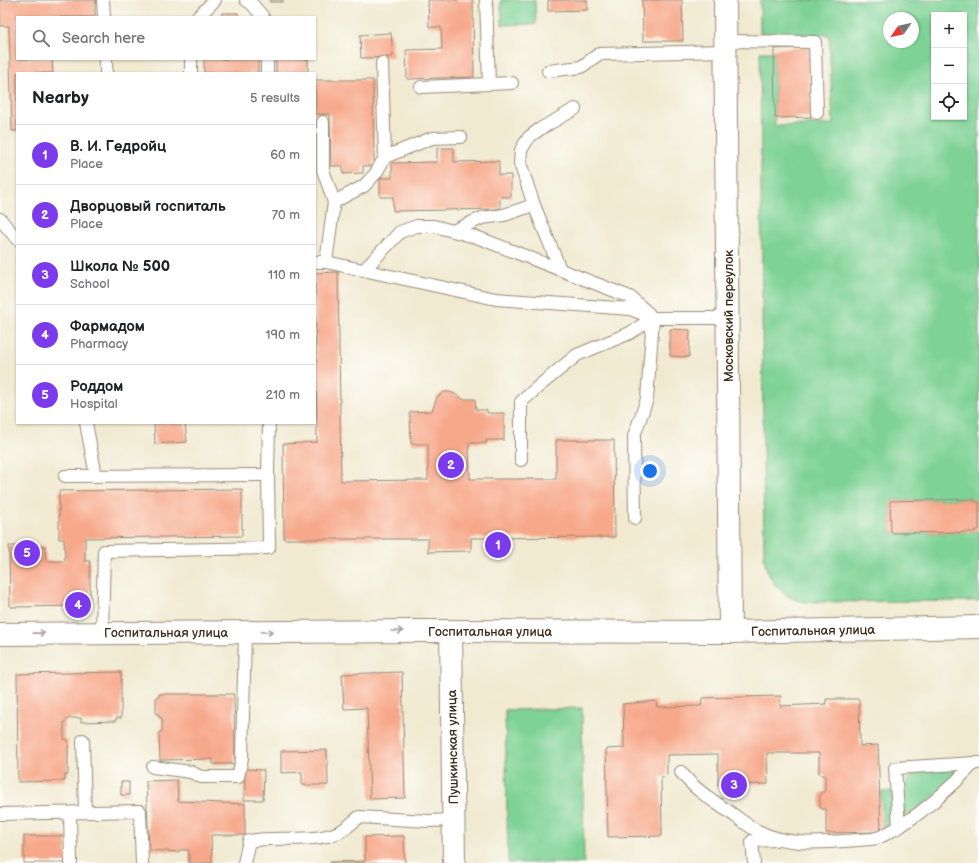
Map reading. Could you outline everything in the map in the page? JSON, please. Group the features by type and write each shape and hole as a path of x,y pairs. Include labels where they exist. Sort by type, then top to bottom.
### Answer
{"street":[{"name":"Московский переулок","path":"726,0 730,632"},
{"name":"Госпитальная улица","path":"0,634 102,632 451,631 730,632 979,627"},
{"name":"Пушкинская улица","path":"451,631 454,863"}],"lane":[{"path":"103,0 104,16"},
{"path":"199,16 215,0"},
{"path":"246,0 252,4 262,16"},
{"path":"486,0 489,84"},
{"path":"548,71 581,67 599,54 815,42 817,113"},
{"path":"106,60 106,72"},
{"path":"191,60 191,72"},
{"path":"267,60 267,72"},
{"path":"334,202 364,186 376,173 385,157 382,63"},
{"path":"421,88 512,83"},
{"path":"560,269 534,205 520,163 521,150 530,137 540,129 575,109"},
{"path":"322,122 323,170 334,202 321,262 496,299 630,309 653,318 728,318"},
{"path":"385,157 432,138 461,137"},
{"path":"453,231 482,218 504,215 534,205"},
{"path":"0,219 16,238"},
{"path":"364,270 400,232 417,226 434,226 479,238 630,297 653,318"},
{"path":"521,460 521,402 577,356 630,333 653,318"},
{"path":"635,518 634,436 647,399 653,318"},
{"path":"86,424 96,476"},
{"path":"102,632 104,551 269,548 269,424"},
{"path":"65,476 268,475"},
{"path":"153,767 191,772 201,777 238,777 242,758 245,632"},
{"path":"83,740 85,812"},
{"path":"899,827 895,768 977,763"},
{"path":"754,863 752,841 782,840 800,842 872,840 880,837 921,813 947,792 977,763"},
{"path":"681,772 694,787 732,814 758,831 782,840"},
{"path":"0,814 140,811 142,863"},
{"path":"70,813 72,863"},
{"path":"244,863 249,841 263,838 324,837 341,832 359,817 428,821 453,820"}],"green space":[{"path":"501,0 535,0 536,24 502,25"},
{"path":"760,0 979,0 979,502 974,502 974,499 890,501 891,533 975,532 975,530 979,530 979,601 804,602 796,600 782,592 773,581 766,567 764,559 760,52 774,52 775,126 833,124 829,35 760,33"},
{"path":"582,708 584,863 508,863 505,710"},
{"path":"959,770 947,784 933,796 911,813 903,817 903,800 908,780 914,775 922,772"},
{"path":"892,791 891,818 887,827 883,831 881,792"}],"building":[{"path":"0,0 95,0 95,16 16,16 16,60 52,60 53,72 16,72 16,131 12,131 9,26 0,26"},
{"path":"270,0 283,0 283,2 270,2"},
{"path":"428,0 473,0 474,77 407,79 406,50 442,49 441,27 429,27"},
{"path":"548,0 587,0 587,10 548,11"},
{"path":"642,0 682,0 683,41 643,41"},
{"path":"222,13 238,13 238,16 222,16"},
{"path":"391,33 393,57 361,58 360,35"},
{"path":"809,47 811,117 775,118 774,49"},
{"path":"204,60 258,60 258,72 204,72"},
{"path":"276,60 308,60 308,72 276,72"},
{"path":"316,80 373,80 374,166 363,166 363,173 343,174 343,166 331,166 330,114 316,114"},
{"path":"437,148 454,148 454,162 499,161 499,175 511,175 511,197 500,197 500,209 393,211 393,197 380,197 380,178 392,178 392,163 437,162"},
{"path":"338,272 341,481 428,480 428,444 411,444 410,412 432,411 437,397 444,392 449,392 463,399 475,399 476,410 487,410 487,413 504,413 504,440 486,440 487,443 469,443 470,479 556,479 556,440 614,440 615,537 471,538 471,551 428,552 428,539 284,539 283,444 317,442 316,273"},
{"path":"670,329 690,330 689,357 670,356"},
{"path":"154,424 185,424 187,442 155,444"},
{"path":"242,489 242,536 85,538 85,561 90,561 90,606 10,607 9,546 45,546 46,561 65,561 64,539 59,539 59,491"},
{"path":"975,499 974,502 979,502 979,530 975,530 975,532 891,533 890,501"},
{"path":"121,672 121,718 116,718 116,721 81,722 81,718 70,718 64,722 64,739 68,740 68,775 65,775 65,781 18,782 17,674"},
{"path":"402,672 405,798 370,799 367,708 344,709 342,674"},
{"path":"159,694 234,694 235,764 213,764 213,759 160,760 159,732 162,732 162,718 159,718 159,714 156,714 156,697 159,697"},
{"path":"781,696 780,706 826,704 826,699 859,699 860,746 878,745 881,832 826,833 826,809 822,809 820,807 820,794 825,792 825,775 821,775 819,773 819,753 767,753 768,784 718,785 718,754 667,755 667,775 665,777 661,777 662,836 608,837 606,749 624,748 623,704 656,701 657,707 701,706 702,698"},
{"path":"327,750 328,785 302,785 302,772 281,773 281,751"},
{"path":"245,769 264,770 263,800 244,800"},
{"path":"177,780 178,801 245,804 245,835 211,835 212,863 189,863 189,850 179,850 179,852 149,850 146,781"},
{"path":"121,782 129,782 129,795 121,795"},
{"path":"24,836 66,836 66,863 24,863"},
{"path":"404,836 405,863 330,863 365,861 365,837"}],"place":[{"name":"Дворцовый госпиталь","path":"451,465"},
{"name":"В. И. Гедройц","path":"498,545"},
{"name":"Роддом","path":"27,553"},
{"name":"Фармадом","path":"78,605"},
{"name":"Школа № 500","path":"734,785"}]}
